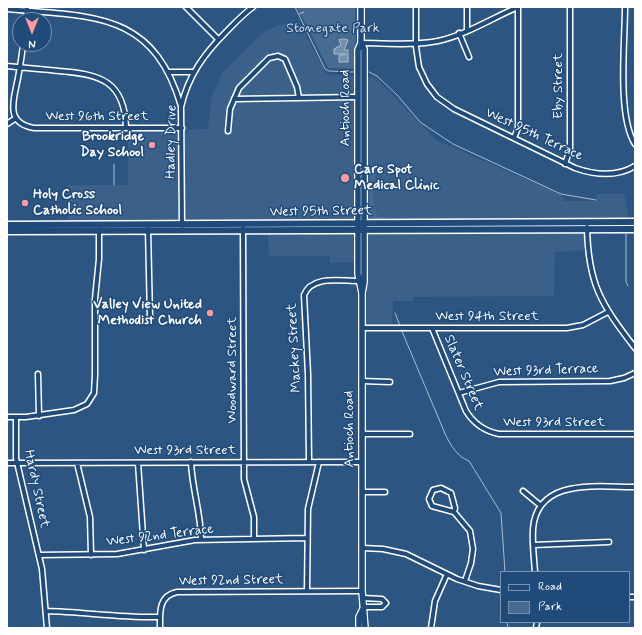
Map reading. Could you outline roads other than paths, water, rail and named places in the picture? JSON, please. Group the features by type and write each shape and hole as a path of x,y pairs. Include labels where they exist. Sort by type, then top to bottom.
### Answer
{"main road":[{"name":"Antioch Road","path":"361,7 361,42 358,50 361,223"},
{"name":"Antioch Road","path":"361,42 364,49 361,230 364,282 362,293 362,591 365,628"},
{"name":"West 95th Street","path":"243,228 361,223 635,222"},
{"name":"West 95th Street","path":"7,225 98,225 148,228 361,230 635,229"},
{"name":"West 95th Street","path":"7,231 99,232 148,228"},
{"name":"Antioch Road","path":"361,230 358,281 362,293"},
{"name":"Antioch Road","path":"359,628 359,617 363,608"}],"street":[{"path":"186,7 218,39"},
{"name":"Hadley Drive","path":"182,228 181,107 193,72 201,59 218,39 254,7"},
{"path":"416,7 416,43"},
{"path":"467,7 467,30"},
{"path":"361,42 416,43 439,41 460,34 518,7 518,128 514,138"},
{"name":"Eby Street","path":"566,164 570,149 570,7"},
{"path":"625,7 625,111 628,131 635,144"},
{"path":"7,10 27,9 86,16 116,24 144,41 158,56 168,72 181,107"},
{"path":"460,34 469,57"},
{"name":"West 95th Terrace","path":"416,43 419,67 432,92 445,104 566,164 587,172 619,173 635,166"},
{"path":"7,124 16,118 12,105 23,52"},
{"path":"228,131 228,118 234,99 245,83 269,58 274,56 283,58 287,62 298,87 300,98"},
{"path":"7,66 84,73 103,80 113,88 120,99 126,114 126,128"},
{"path":"168,72 193,72"},
{"path":"234,99 358,97"},
{"name":"West 96th Street","path":"16,118 23,125 34,128 182,128"},
{"path":"587,222 588,251 592,277 608,312 635,348"},
{"path":"7,417 16,418 39,416 79,409 87,404 94,393 96,375 95,299 99,268 98,225"},
{"path":"148,228 150,318"},
{"name":"Woodward Street","path":"243,228 244,462 245,484 254,517 254,539"},
{"name":"Mackey Street","path":"309,461 308,374 304,295 306,289 316,282 358,281"},
{"name":"West 94th Street","path":"362,328 574,327 593,321 608,312"},
{"name":"Slater Street","path":"432,328 466,411 476,424"},
{"name":"West 93rd Terrace","path":"459,393 499,382 610,380 624,378 635,373"},
{"path":"38,374 39,416"},
{"path":"362,381 390,382"},
{"name":"Hardy Street","path":"16,418 17,463 39,555 47,628"},
{"name":"West 93rd Street","path":"476,424 485,430 499,434 635,434"},
{"path":"362,434 410,434"},
{"path":"190,462 193,490 200,518 201,540"},
{"path":"307,591 307,538 310,500 319,462"},
{"name":"West 93rd Street","path":"7,463 362,462"},
{"path":"77,463 90,517 91,554"},
{"path":"138,463 144,550"},
{"path":"535,571 533,526 541,506 556,493 571,488 635,487"},
{"path":"454,512 455,508 451,493 441,488 433,490 429,499 432,506 454,512 470,531 473,544 471,563 465,581"},
{"path":"523,491 541,506"},
{"path":"363,492 385,492"},
{"name":"West 92nd Terrace","path":"39,555 117,554 175,543 201,540 307,538"},
{"path":"534,545 609,542"},
{"path":"362,548 383,549 406,554 465,581 500,590"},
{"path":"431,628 435,601 447,574"},
{"name":"West 92nd Street","path":"160,617 163,600 167,595 177,592 362,591"},
{"path":"363,598 382,599 386,603 382,607 363,608"},
{"path":"46,611 75,612 123,617 160,617 160,628"}],"waterway":[{"path":"295,7 325,69 329,71 354,72"},
{"path":"299,14 304,12"},
{"path":"369,72 377,76 398,96 420,122 453,144 561,194 596,200"},
{"path":"114,164 114,185"},
{"path":"626,233 626,282 628,286"},
{"path":"395,313 400,326"},
{"path":"401,329 446,436 458,454 469,461 501,513 505,571"},
{"path":"507,623 508,628"}],"place":[{"name":"Brookridge Day School","path":"152,145"},
{"name":"Care Spot Medical Clinic","path":"345,178"},
{"name":"Holy Cross Catholic School","path":"25,203"},
{"name":"Valley View United Methodist Church","path":"210,313"}],"park label":[{"name":"Stonegate Park","path":"333,29"}]}
